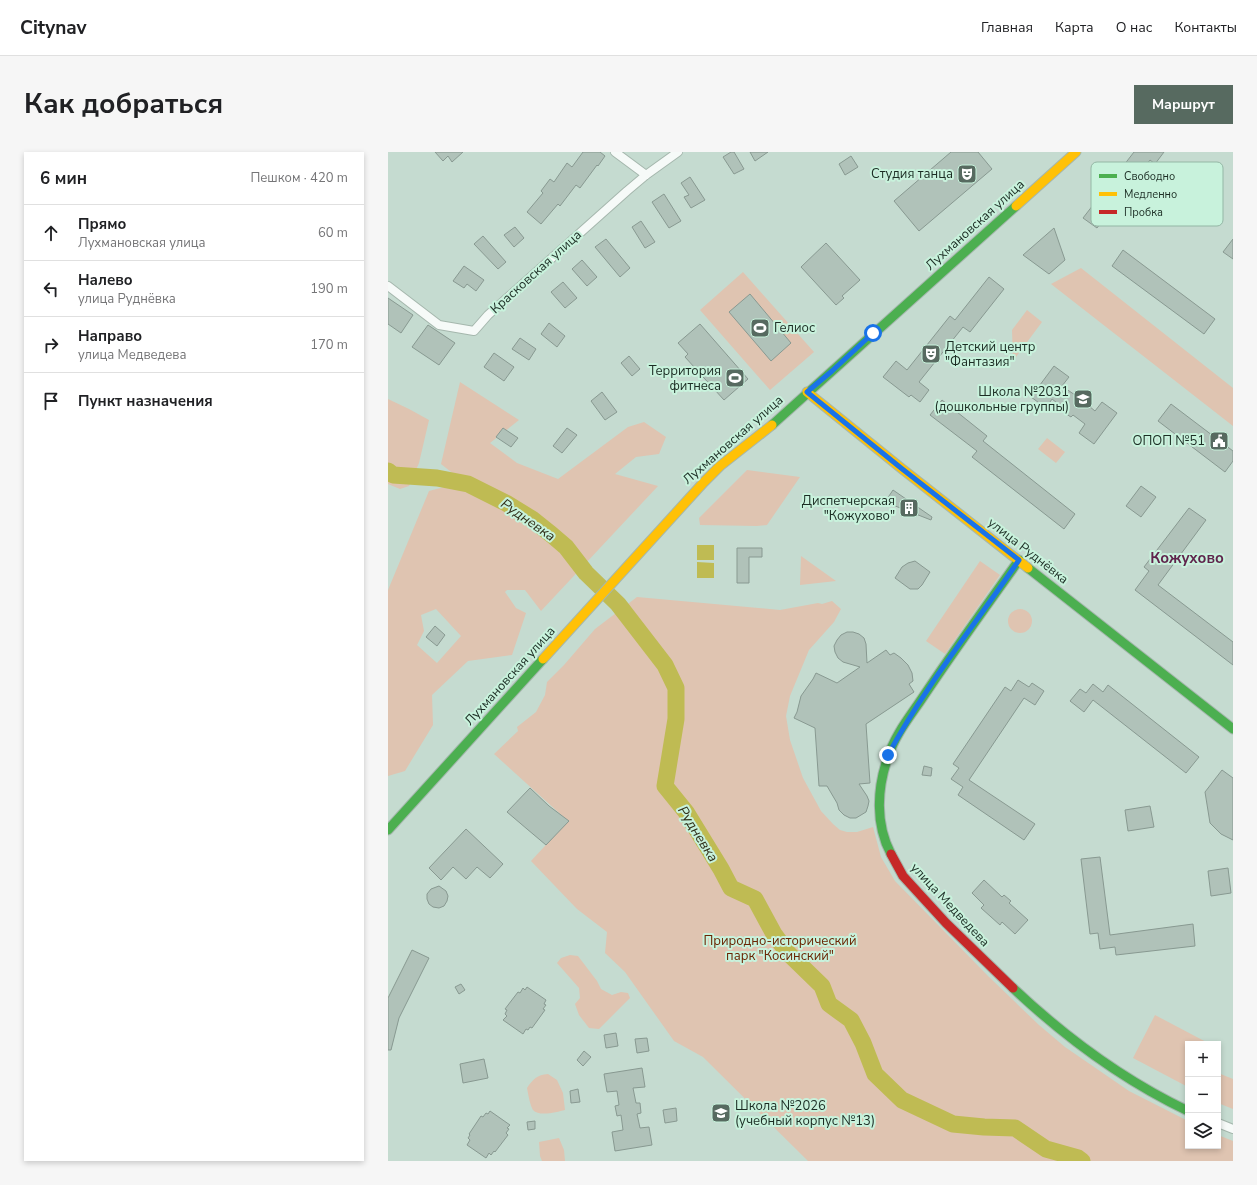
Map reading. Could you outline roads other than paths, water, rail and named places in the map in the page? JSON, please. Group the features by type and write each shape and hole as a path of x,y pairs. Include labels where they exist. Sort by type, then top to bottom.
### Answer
{"street":[{"path":"615,152 646,175"},
{"name":"Красковская улица","path":"388,286 440,325 474,331 488,315 646,175 678,152"},
{"name":"Лухмановская улица","path":"388,830 642,548 720,466 766,430 1076,152"},
{"name":"улица Руднёвка","path":"807,392 901,468 1233,729"},
{"name":"улица Медведева","path":"1019,560 947,661 907,722 888,755 881,779 879,809 882,831 887,847 903,876 946,923 1043,1016 1071,1039 1118,1071 1161,1098 1185,1110"},
{"path":"1221,1124 1233,1129"}],"waterway":[{"name":"Рудневка","path":"388,471 393,475 437,478 468,484 506,503 532,519 566,547 586,573 618,604 665,665 676,688 676,719 665,786 686,812 731,888 755,899 774,934 788,953 822,986 829,1004 851,1020 863,1043 875,1074 902,1100 953,1124 1015,1128 1046,1149 1078,1158 1082,1161"}],"place":[{"name":"Студия танца","path":"967,174"},
{"name":"Гелиос","path":"760,328"},
{"name":"Детский центр \"Фантазия\"","path":"931,354"},
{"name":"Территория фитнеса","path":"735,378"},
{"name":"Школа №2031 (дошкольные группы)","path":"1083,399"},
{"name":"ОПОП №51","path":"1219,441"},
{"name":"Диспетчерская \"Кожухово\"","path":"909,508"},
{"name":"Школа №2026 (учебный корпус №13)","path":"721,1113"}],"district":[{"name":"Кожухово","path":"1187,558"}],"park label":[{"name":"Природно-исторический парк \"Косинский\"","path":"780,948"}]}
